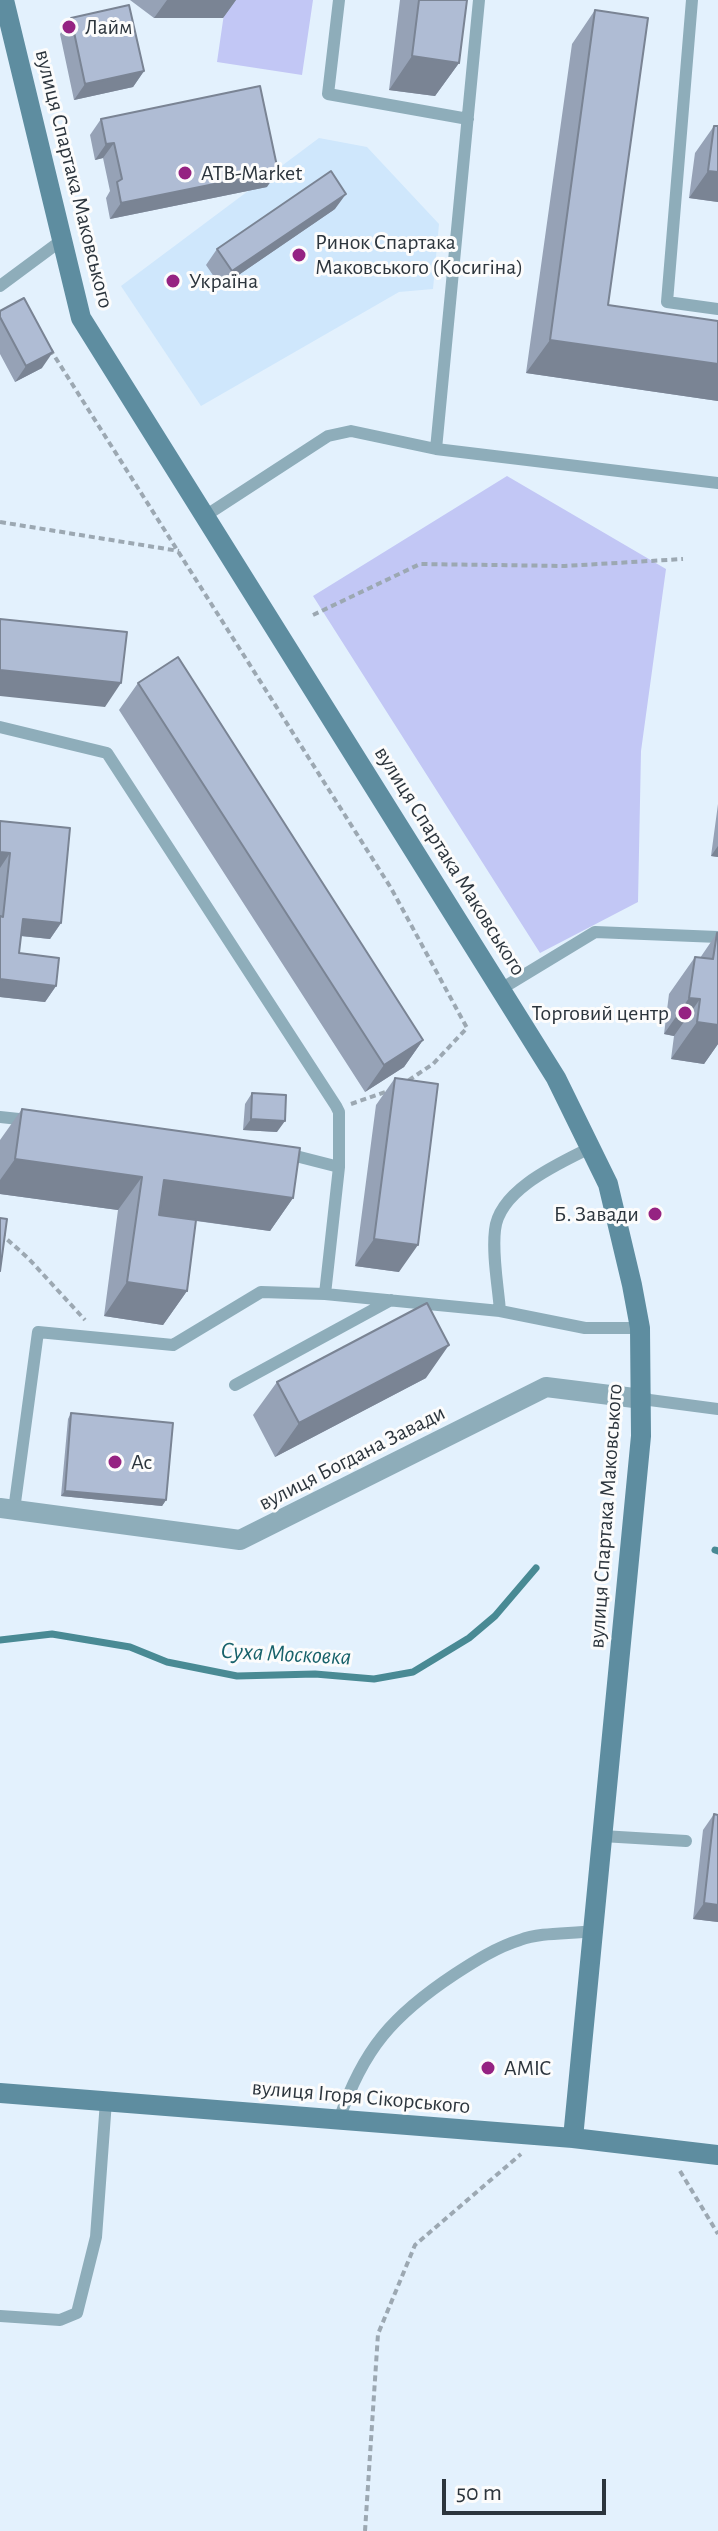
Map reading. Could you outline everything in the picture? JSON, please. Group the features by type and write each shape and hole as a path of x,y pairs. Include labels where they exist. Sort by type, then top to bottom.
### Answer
{"street":[{"name":"вулиця Спартака Маковського","path":"4,0 81,318 556,1078 608,1184 640,1328 641,1436 573,2138"},
{"name":"вулиця Богдана Завади","path":"7,1509 240,1540 546,1387 642,1399"},
{"name":"вулиця Ігоря Сікорського","path":"0,2093 573,2138 718,2155"}],"lane":[{"path":"339,0 328,94 468,119"},
{"path":"436,449 479,0"},
{"path":"692,0 667,302 718,309"},
{"path":"0,286 62,240"},
{"path":"205,516 328,436 351,431 436,449 718,483"},
{"path":"0,727 107,753 336,1106 339,1112 339,1167 325,1294"},
{"path":"501,989 595,932 718,937"},
{"path":"0,1117 46,1122"},
{"path":"500,1311 495,1230 500,1210 515,1192 590,1148"},
{"path":"276,1151 339,1167"},
{"path":"7,1509 38,1332 173,1345 261,1292 325,1294 500,1311 585,1328 640,1328"},
{"path":"235,1385 391,1300"},
{"name":"вулиця Богдана Завади","path":"642,1399 718,1409"},
{"path":"602,1836 686,1841"},
{"path":"339,2120 349,2090 364,2061 393,2023 418,1998 474,1962 522,1939 593,1931"},
{"path":"0,2316 60,2320 77,2313 96,2237 106,2101"}],"path":[{"path":"49,347 391,888 467,1028 433,1064 400,1086 361,1103 336,1106"},
{"path":"0,522 180,551"},
{"path":"313,615 420,564 565,566 683,559"},
{"path":"0,1233 29,1259 89,1324"},
{"path":"365,2531 378,2334 415,2245 541,2136"},
{"path":"668,2150 718,2234"}],"shaded area":[{"path":"226,0 313,0 302,75 217,62"},
{"name":"Ринок Спартака Маковського (Косигіна)","path":"319,138 367,147 439,224 433,289 399,292 201,406 121,286"},
{"path":"507,476 666,569 641,751 638,902 540,953 313,596"}],"building":[{"path":"419,0 467,0 459,63 412,56"},
{"path":"129,5 144,71 85,84 71,18"},
{"path":"595,10 648,18 608,305 718,321 718,364 550,340"},
{"name":"ATB-Market","path":"260,86 278,171 121,203 117,182 122,179 114,143 106,144 101,119"},
{"path":"714,126 718,126 718,172 708,171"},
{"path":"331,171 346,194 232,271 217,249"},
{"path":"24,298 53,352 26,366 0,317 0,311"},
{"path":"0,619 127,632 121,683 0,670"},
{"path":"178,657 423,1040 384,1065 138,683"},
{"path":"0,821 70,828 61,923 23,919 19,953 59,958 56,986 0,979 0,916 3,917 10,853 0,852"},
{"path":"717,933 718,1025 697,1022 700,999 689,998 695,957 713,959"},
{"path":"395,1078 438,1084 418,1245 374,1239"},
{"path":"252,1093 286,1095 285,1121 251,1119"},
{"path":"22,1109 300,1148 293,1198 164,1180 159,1215 196,1220 187,1291 127,1282 142,1177 15,1159"},
{"path":"0,1218 7,1219 0,1271"},
{"path":"427,1303 449,1345 299,1423 277,1382"},
{"name":"Ас","path":"71,1413 173,1423 166,1500 65,1491"},
{"path":"714,1814 718,1815 718,1905 704,1903"}],"waterway":[{"name":"Суха Московка","path":"0,1640 52,1634 130,1647 167,1662 237,1676 315,1674 374,1679 413,1672 469,1638 495,1616 536,1568"}],"place":[{"name":"Лайм","path":"69,27"},
{"name":"ATB-Market","path":"185,173"},
{"name":"Ринок Спартака Маковського (Косигіна)","path":"299,255"},
{"name":"Україна","path":"173,281"},
{"name":"Торговий центр","path":"685,1013"},
{"name":"Б. Завади","path":"655,1214"},
{"name":"Ас","path":"115,1462"},
{"name":"AMIC","path":"488,2068"}]}
